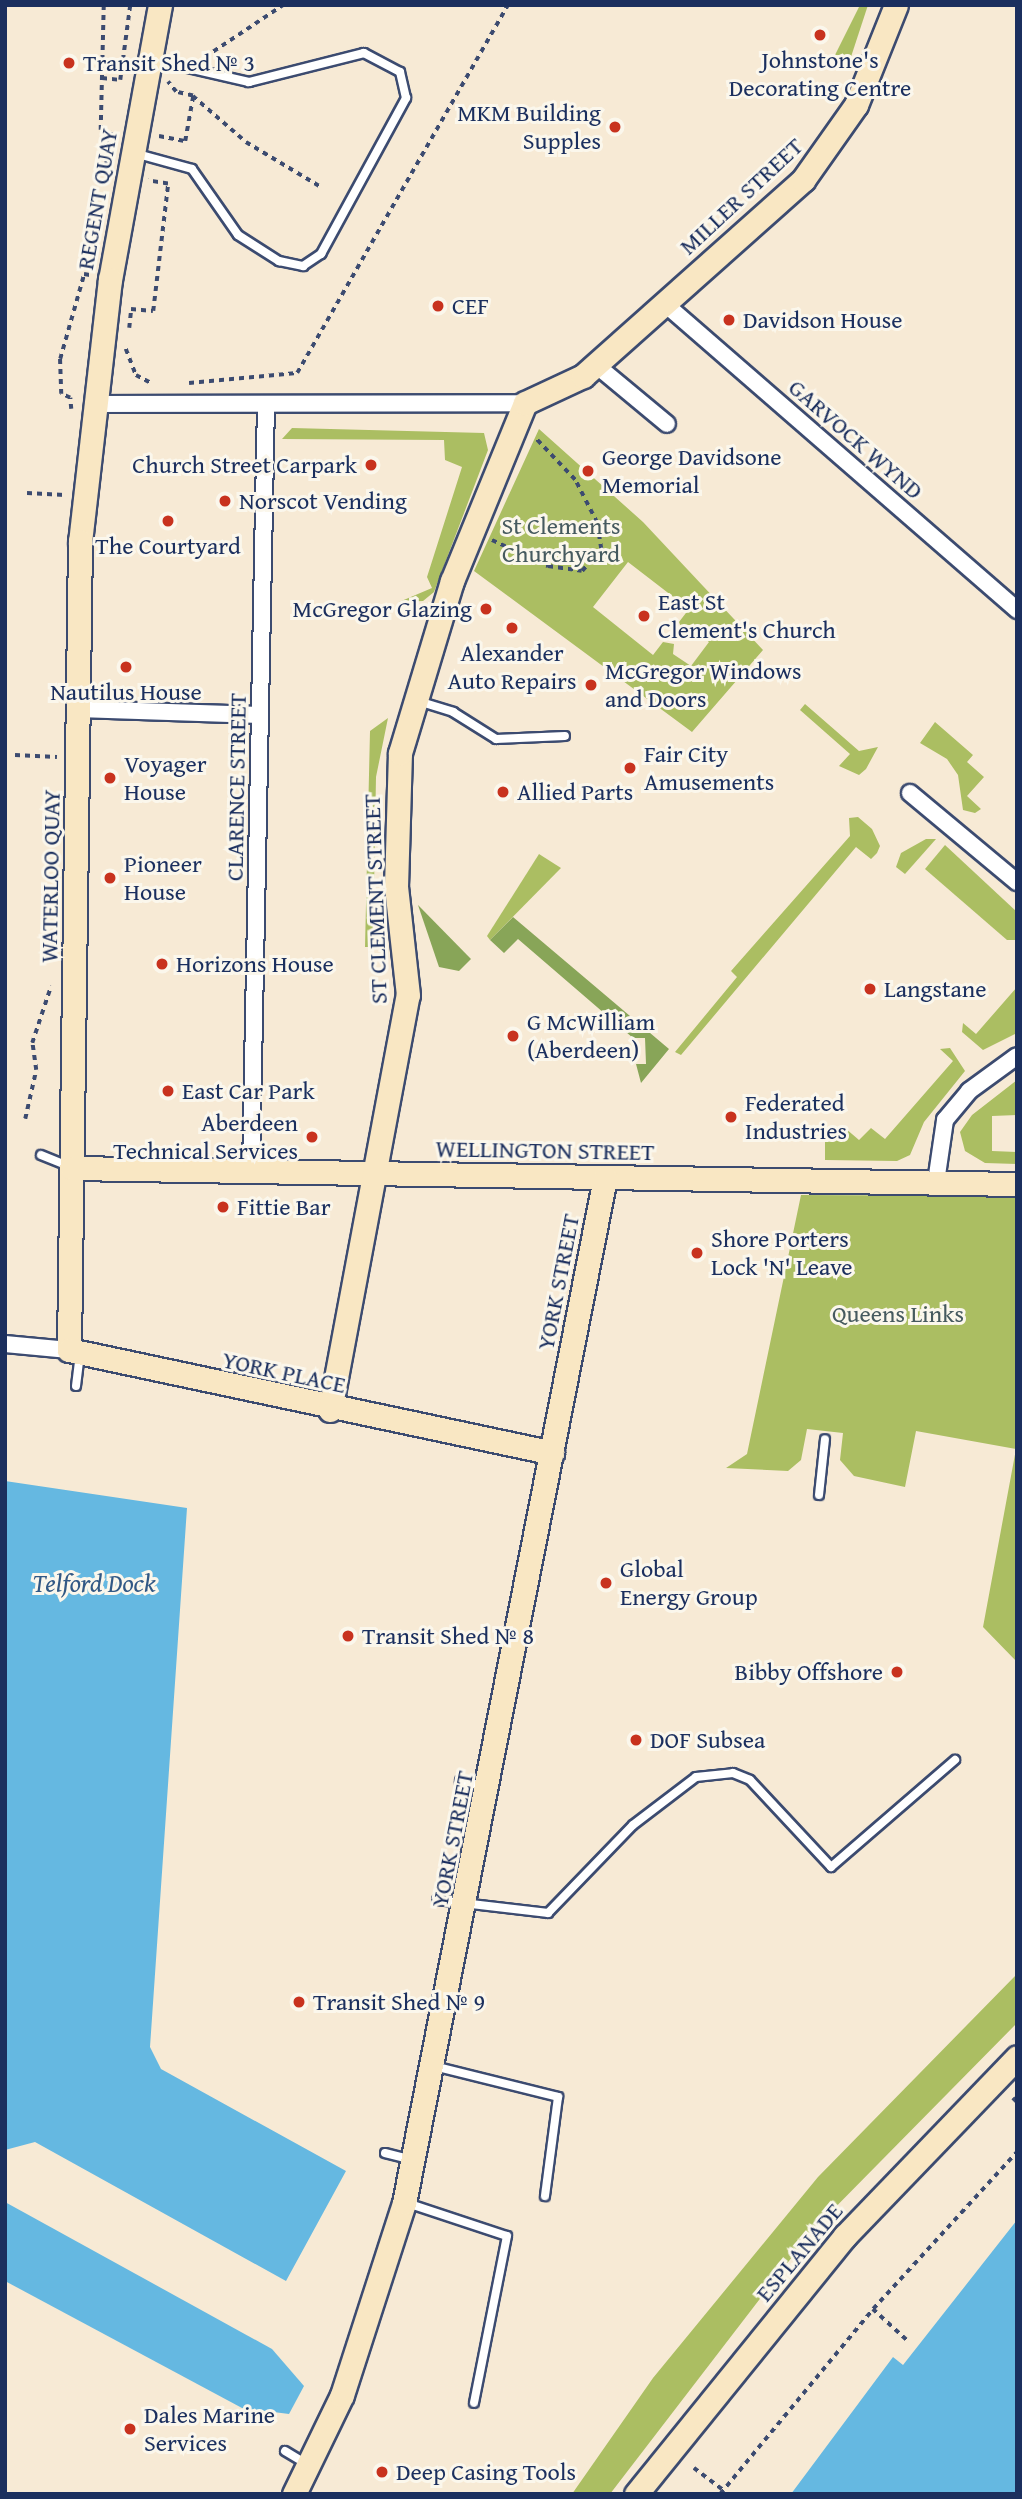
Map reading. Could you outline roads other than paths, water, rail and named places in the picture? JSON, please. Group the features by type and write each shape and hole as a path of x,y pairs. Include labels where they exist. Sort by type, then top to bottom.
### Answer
{"street":[{"name":"REGENT QUAY","path":"95,404 132,152 160,5"},
{"name":"MILLER STREET","path":"525,403 596,365 824,156 866,85 896,5"},
{"name":"GARVOCK WYND","path":"664,303 1017,610"},
{"path":"596,365 667,425"},
{"path":"95,404 525,403"},
{"name":"ST CLEMENT STREET","path":"330,1409 379,1173 409,985 396,842 399,758 412,699 473,531 520,428 525,403"},
{"name":"WATERLOO QUAY","path":"74,1353 72,1168 80,541 95,404"},
{"name":"CLARENCE STREET","path":"251,1170 266,405"},
{"path":"78,709 260,715"},
{"path":"910,793 1017,883"},
{"path":"936,1182 945,1120 969,1091 1017,1056"},
{"name":"WELLINGTON STREET","path":"72,1168 1017,1184"},
{"name":"YORK STREET","path":"297,2493 308,2464 342,2395 404,2203 466,1904 605,1178"},
{"name":"YORK PLACE","path":"5,1344 74,1353 330,1409 552,1453"},
{"name":"ESPLANADE","path":"636,2494 845,2236 1017,2057"}],"lane":[{"path":"132,152 192,169 237,235 279,261 303,266 321,254 405,98 400,72 364,53 249,82 150,59"},
{"path":"412,699 453,712 496,739 565,736"},
{"path":"41,1155 72,1168"},
{"path":"74,1353 76,1386"},
{"path":"819,1495 825,1439"},
{"path":"437,1900 548,1913 634,1825 696,1777 733,1773 750,1780 831,1867 955,1759"},
{"path":"460,1781 488,1787"},
{"path":"434,2066 558,2096 545,2196"},
{"path":"385,2153 414,2160"},
{"path":"404,2203 508,2236 474,2403"},
{"path":"285,2451 308,2464"}],"water":[{"name":"Telford Dock","path":"5,1481 187,1508 150,2047 161,2069 346,2171 286,2281 35,2142 5,2150"},
{"path":"5,2202 272,2349 304,2386 289,2414 242,2408 5,2281"},
{"path":"1017,2220 1017,2494 791,2494 893,2357 903,2365"}],"place":[{"name":"Johnstone's Decorating Centre","path":"820,35"},
{"name":"Transit Shed № 3","path":"69,63"},
{"name":"MKM Building Supples","path":"615,127"},
{"name":"CEF","path":"438,306"},
{"name":"Davidson House","path":"729,320"},
{"name":"Church Street Carpark","path":"371,465"},
{"name":"George Davidsone Memorial","path":"588,471"},
{"name":"Norscot Vending","path":"225,501"},
{"name":"The Courtyard","path":"168,521"},
{"name":"McGregor Glazing","path":"486,609"},
{"name":"East St Clement's Church","path":"644,616"},
{"name":"Alexander Auto Repairs","path":"512,628"},
{"name":"Nautilus House","path":"126,667"},
{"name":"McGregor Windows and Doors","path":"591,685"},
{"name":"Fair City Amusements","path":"630,768"},
{"name":"Voyager House","path":"110,778"},
{"name":"Allied Parts","path":"503,792"},
{"name":"Pioneer House","path":"110,878"},
{"name":"Horizons House","path":"162,964"},
{"name":"Langstane","path":"870,989"},
{"name":"G McWilliam (Aberdeen)","path":"513,1036"},
{"name":"East Car Park","path":"168,1091"},
{"name":"Federated Industries","path":"731,1117"},
{"name":"Aberdeen Technical Services","path":"312,1137"},
{"name":"Fittie Bar","path":"223,1207"},
{"name":"Shore Porters Lock 'N' Leave","path":"697,1253"},
{"name":"Global Energy Group","path":"606,1583"},
{"name":"Transit Shed № 8","path":"348,1636"},
{"name":"Bibby Offshore","path":"897,1672"},
{"name":"DOF Subsea","path":"636,1740"},
{"name":"Transit Shed № 9","path":"299,2002"},
{"name":"Dales Marine Services","path":"130,2429"},
{"name":"Deep Casing Tools","path":"382,2472"}],"park label":[{"name":"St Clements Churchyard","path":"561,540"},
{"name":"Queens Links","path":"898,1314"}]}
